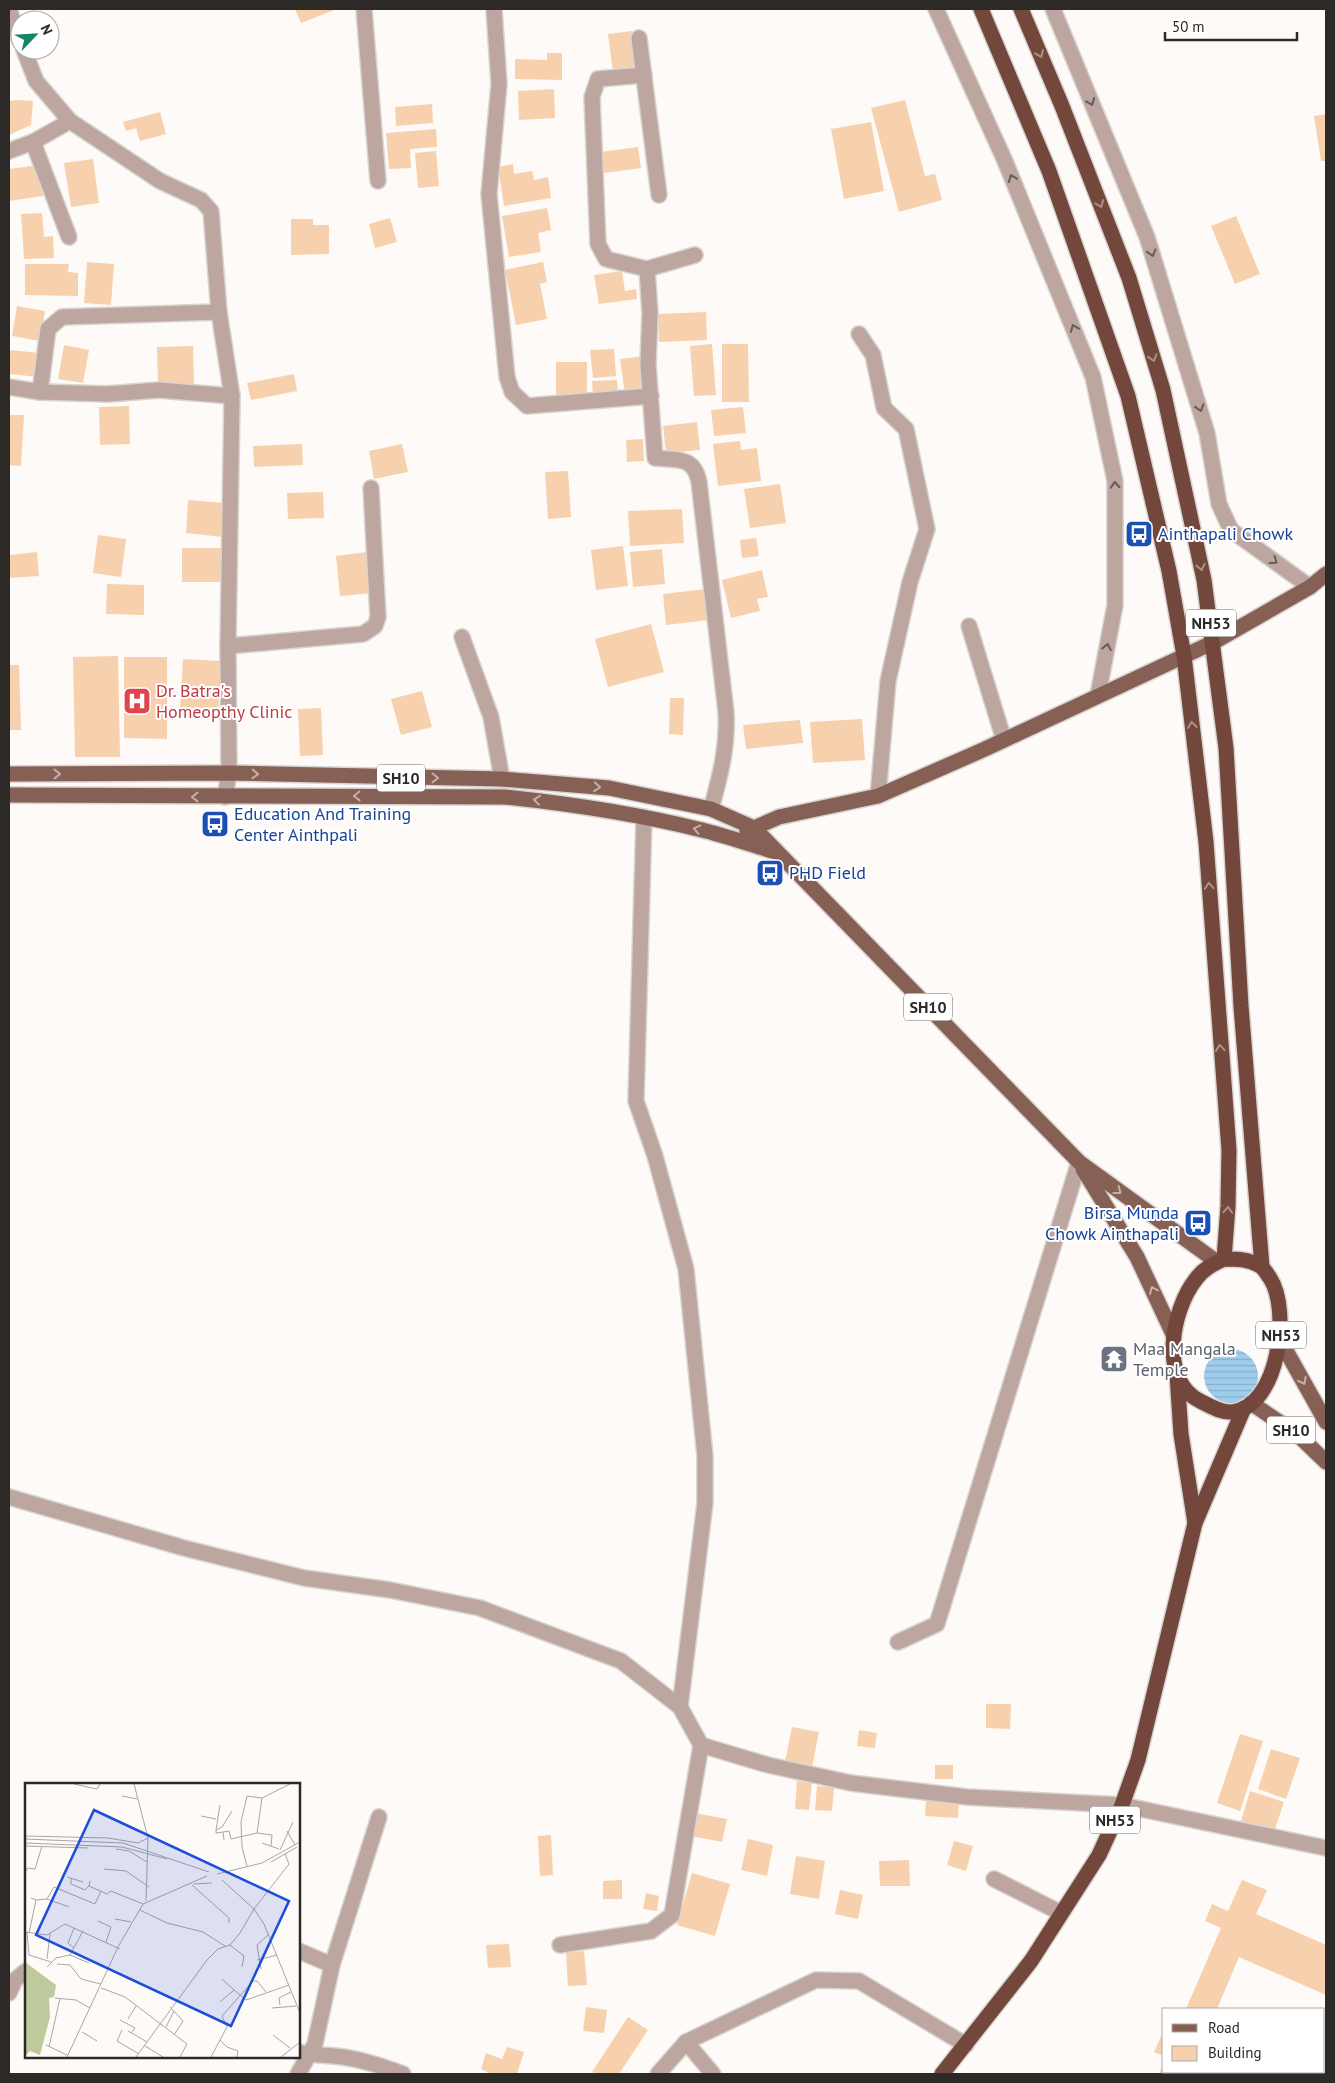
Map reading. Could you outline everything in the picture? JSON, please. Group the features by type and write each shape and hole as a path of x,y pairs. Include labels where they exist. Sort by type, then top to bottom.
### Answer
{"highway":[{"name":"NH53","path":"981,9 1049,171 1128,396 1169,571 1184,656 1206,842 1229,1150 1228,1206 1220,1261 1196,1279 1178,1313 1173,1334 1173,1354 1181,1434 1195,1522"},
{"name":"NH53","path":"942,2074 1031,1961 1099,1855 1122,1805 1138,1760 1195,1522 1248,1406 1269,1378 1280,1340 1278,1298 1274,1284 1262,1267 1241,1006 1226,748 1214,642 1204,580 1157,371 1129,278 1062,106 1021,9"},
{"path":"1220,1261 1242,1259 1262,1267"},
{"name":"NH53","path":"1176,1370 1183,1384 1195,1399 1215,1409 1232,1412 1248,1406"}],"main road":[{"path":"730,839 779,817 878,796 1004,740 1098,694 1214,642 1310,587 1326,574"},
{"name":"SH10","path":"9,774 229,773 502,779 609,788 711,809 754,828 1079,1162 1220,1261"},
{"name":"SH10","path":"9,795 505,797 576,804 644,817 704,830 777,852"},
{"name":"SH10","path":"1079,1162 1137,1257 1173,1334"},
{"name":"SH10","path":"1280,1340 1326,1422"},
{"name":"SH10","path":"1248,1406 1297,1434 1326,1462"}],"street":[{"path":"364,9 378,181"},
{"path":"494,9 499,84 489,194 507,377 512,392 527,406 651,396"},
{"path":"936,9 1005,161 1094,377 1115,481 1114,604 1098,694"},
{"path":"1053,9 1146,237 1207,433 1219,504 1225,519 1231,530 1310,587"},
{"path":"639,38 659,195"},
{"path":"28,60 36,81 70,121 160,181 201,200 211,211 219,312 232,396 228,646 229,773 225,797"},
{"path":"644,75 598,79 592,97 598,244 606,260 647,269 695,255"},
{"path":"9,151 33,142 70,121"},
{"path":"33,142 69,236"},
{"path":"647,269 655,458 684,460 697,471 699,482 727,732 723,766 711,809"},
{"path":"40,392 48,329 62,317 219,312"},
{"path":"858,334 872,355 884,408 906,430 927,529 910,582 888,681 878,796"},
{"path":"9,387 40,392 108,394 159,390 232,396"},
{"path":"228,646 363,634 375,626 378,617 371,488"},
{"path":"969,626 1004,740"},
{"path":"462,637 491,717 502,779"},
{"path":"644,817 636,1101 655,1156 686,1269 705,1456 704,1503 690,1641 680,1707"},
{"path":"898,1642 937,1624 1079,1162"},
{"path":"9,1497 184,1548 304,1578 390,1590 480,1608 621,1661 680,1707 701,1745 672,1915 651,1931 560,1945"},
{"path":"701,1745 768,1765 851,1784 966,1797 1122,1805 1326,1848"},
{"path":"298,2074 304,2054 315,2044 332,1965 379,1817"},
{"path":"994,1879 1061,1913"},
{"path":"300,1951 332,1965"},
{"path":"9,1993 15,1980 25,1972"},
{"path":"658,2074 686,2042 816,1980 859,1981 966,2045"},
{"path":"686,2042 713,2074"},
{"path":"304,2054 359,2060 403,2074"}],"water":[{"path":"1231,1349 1241,1351 1250,1357 1256,1366 1258,1376 1256,1386 1250,1395 1241,1401 1231,1403 1221,1401 1212,1395 1206,1386 1204,1376 1206,1366 1212,1357 1221,1351"}],"building":[{"path":"295,9 337,9 301,23"},
{"path":"632,31 637,70 613,72 608,34"},
{"path":"547,53 562,53 562,80 515,79 515,59 547,60"},
{"path":"554,89 555,118 519,120 518,91"},
{"path":"905,100 925,176 935,174 942,200 899,212 871,108"},
{"path":"9,101 33,101 31,125 9,135"},
{"path":"432,104 433,123 396,126 395,107"},
{"path":"160,112 166,134 140,141 136,128 126,131 123,122"},
{"path":"1326,114 1326,161 1321,161 1314,116"},
{"path":"871,122 884,191 844,199 831,129"},
{"path":"436,129 437,147 410,149 411,168 389,169 386,133"},
{"path":"638,147 641,168 604,173 601,152"},
{"path":"436,151 439,186 418,188 415,153"},
{"path":"93,159 99,203 71,207 64,163"},
{"path":"513,164 514,174 532,171 534,180 548,177 551,198 504,206 498,167"},
{"path":"39,165 43,196 9,201 9,169"},
{"path":"547,208 551,230 538,233 541,252 509,257 502,216"},
{"path":"42,213 44,237 53,236 54,258 24,259 21,214"},
{"path":"1236,216 1260,274 1235,284 1211,226"},
{"path":"390,218 397,242 375,248 369,224"},
{"path":"291,219 313,219 313,225 329,225 329,254 291,255"},
{"path":"87,262 114,264 111,305 84,303"},
{"path":"543,262 547,282 540,284 547,319 516,325 505,270"},
{"path":"25,264 69,264 68,272 78,273 78,296 25,295"},
{"path":"622,271 625,291 636,289 637,299 599,304 594,275"},
{"path":"17,306 45,311 40,341 12,336"},
{"path":"706,312 707,340 659,342 658,314"},
{"path":"712,344 716,395 694,396 690,346"},
{"path":"722,344 748,344 749,402 722,402"},
{"path":"64,345 89,350 83,383 58,379"},
{"path":"193,346 194,385 158,385 157,347"},
{"path":"614,349 616,376 593,378 590,350"},
{"path":"9,350 41,353 39,377 9,374"},
{"path":"644,356 648,391 625,394 620,359"},
{"path":"556,362 587,362 587,399 556,399"},
{"path":"294,374 297,391 251,400 247,383"},
{"path":"617,380 618,394 593,396 592,381"},
{"path":"129,406 130,444 100,445 99,407"},
{"path":"743,407 746,433 714,436 711,410"},
{"path":"9,415 24,415 21,466 9,465"},
{"path":"697,422 700,450 666,453 663,426"},
{"path":"643,439 644,461 627,462 626,440"},
{"path":"740,441 741,450 757,448 761,481 718,486 713,444"},
{"path":"302,444 303,465 254,467 253,446"},
{"path":"402,444 408,472 374,479 369,451"},
{"path":"568,471 571,517 548,519 545,472"},
{"path":"780,484 786,523 750,528 744,489"},
{"path":"323,492 324,518 288,519 287,493"},
{"path":"188,500 225,503 223,537 186,533"},
{"path":"682,509 684,543 630,546 628,511"},
{"path":"98,535 126,539 121,577 93,573"},
{"path":"756,538 759,556 742,558 740,540"},
{"path":"623,546 628,586 596,590 591,550"},
{"path":"182,548 227,548 226,582 182,582"},
{"path":"662,549 665,584 633,587 630,552"},
{"path":"37,552 39,576 9,578 9,555"},
{"path":"367,552 372,593 340,596 336,556"},
{"path":"762,570 768,597 757,599 760,611 731,618 722,580"},
{"path":"107,584 144,585 144,615 106,614"},
{"path":"706,589 709,620 666,625 663,594"},
{"path":"651,624 664,672 608,687 595,639"},
{"path":"118,656 120,757 75,757 73,657"},
{"path":"124,657 167,657 167,739 124,738"},
{"path":"183,659 221,661 218,711 180,708"},
{"path":"9,665 19,665 21,730 9,730"},
{"path":"422,691 432,727 401,735 391,699"},
{"path":"670,698 684,698 683,735 669,734"},
{"path":"321,708 323,755 300,756 298,709"},
{"path":"862,719 865,760 813,763 810,722"},
{"path":"800,720 803,743 746,749 743,725"},
{"path":"986,1704 1011,1704 1010,1729 986,1728"},
{"path":"792,1727 819,1732 812,1767 785,1762"},
{"path":"859,1730 877,1733 875,1748 857,1746"},
{"path":"1240,1734 1263,1741 1240,1811 1217,1803"},
{"path":"1271,1749 1300,1758 1286,1799 1258,1789"},
{"path":"935,1765 953,1765 953,1779 935,1779"},
{"path":"797,1781 812,1783 809,1810 795,1809"},
{"path":"817,1786 834,1788 832,1811 815,1810"},
{"path":"1250,1791 1284,1802 1274,1832 1241,1821"},
{"path":"926,1798 959,1800 958,1818 925,1816"},
{"path":"695,1813 727,1819 722,1842 691,1836"},
{"path":"551,1835 553,1875 540,1876 538,1836"},
{"path":"748,1839 773,1845 767,1876 741,1870"},
{"path":"954,1841 973,1846 966,1871 947,1865"},
{"path":"796,1856 825,1861 819,1899 790,1894"},
{"path":"909,1860 910,1886 880,1886 879,1861"},
{"path":"692,1873 730,1884 715,1936 677,1925"},
{"path":"622,1880 622,1899 603,1899 603,1881"},
{"path":"1242,1880 1267,1890 1256,1914 1326,1945 1326,1995 1239,1957 1217,2008 1186,2008 1221,1928 1205,1921 1212,1904 1228,1911"},
{"path":"840,1890 863,1895 858,1919 835,1914"},
{"path":"646,1893 659,1896 657,1911 643,1909"},
{"path":"509,1944 511,1967 488,1968 486,1945"},
{"path":"584,1951 587,1985 568,1986 566,1953"},
{"path":"586,2007 607,2010 604,2033 583,2031"},
{"path":"628,2017 648,2030 619,2074 596,2074 592,2072"},
{"path":"1162,2034 1162,2055 1154,2052"},
{"path":"507,2047 524,2052 517,2074 491,2074 481,2069 486,2053 502,2059"},
{"path":"1162,2067 1162,2073 1190,2073 1189,2074 1159,2074"}],"place":[{"name":"Ainthapali Chowk","path":"1139,534"},
{"name":"Dr. Batra's Homeopthy Clinic","path":"137,701"},
{"name":"Education And Training Center Ainthpali","path":"215,824"},
{"name":"PHD Field","path":"770,873"},
{"name":"Birsa Munda Chowk Ainthapali","path":"1198,1223"},
{"name":"Maa Mangala Temple","path":"1114,1359"}]}
